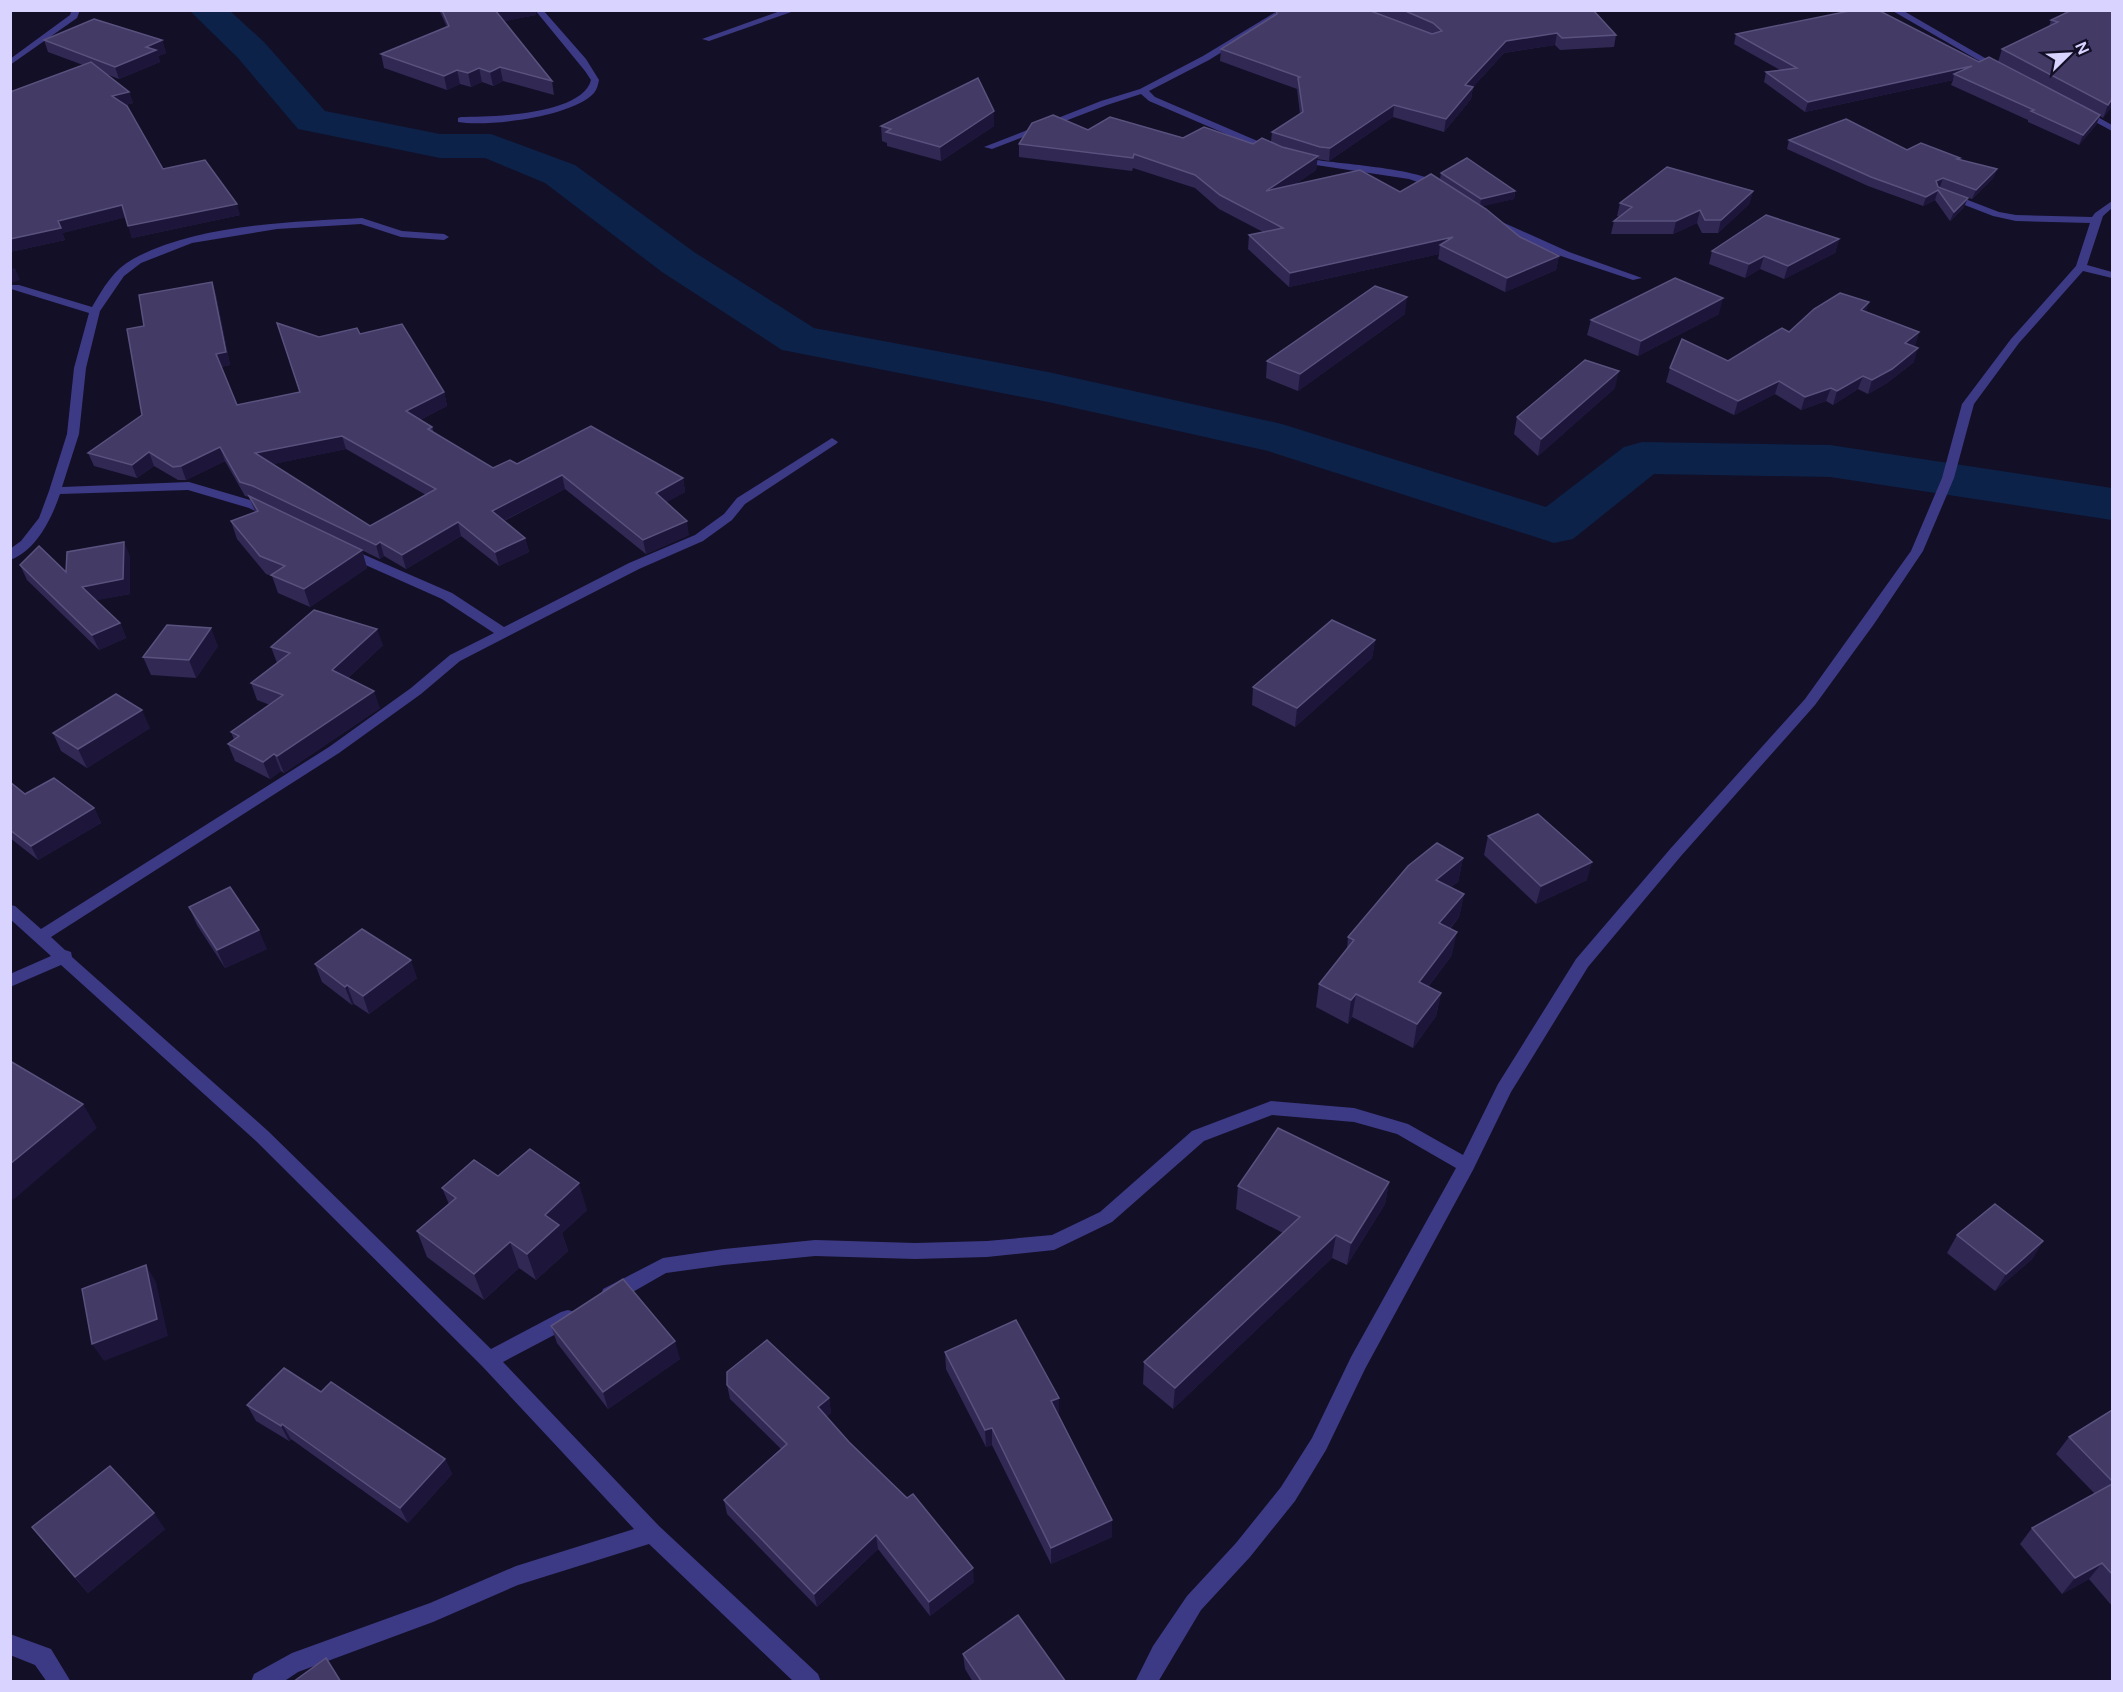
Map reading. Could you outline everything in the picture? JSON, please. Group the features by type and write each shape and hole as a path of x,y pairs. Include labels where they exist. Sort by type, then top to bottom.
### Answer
{"street":[{"path":"10,63 74,16 76,10"},
{"path":"461,120 491,120 537,112 580,99 592,91 595,80 588,66 547,24 539,10"},
{"path":"706,39 793,10"},
{"path":"1895,10 1951,43 2011,74"},
{"path":"989,147 1104,103 1143,92 1285,11"},
{"path":"1143,92 1152,99 1284,156 1318,165 1414,178 1433,183 1452,196"},
{"path":"2071,105 2112,128"},
{"path":"1939,192 1996,214 2016,218 2103,218"},
{"path":"1146,1682 1194,1603 1243,1550 1288,1494 1319,1444 1358,1363 1467,1165 1504,1089 1582,963 1676,852 1810,702 1917,551 1948,478 1968,404 2015,341 2081,267 2103,218 2112,204"},
{"path":"1488,219 1565,254 1637,278"},
{"path":"10,556 25,544 45,519 55,491 73,434 80,368 95,311 107,290 120,274 137,261 190,240 277,225 323,225 362,220 401,234 444,237"},
{"path":"2081,267 2112,274"},
{"path":"15,287 95,311"},
{"path":"42,936 316,762 416,691 455,658 634,566 699,538 728,516 741,501 832,442"},
{"path":"55,491 189,486 253,505 285,521"},
{"path":"337,547 447,596 502,632"},
{"path":"10,910 65,956 262,1136 489,1360 652,1533 810,1682"},
{"path":"10,981 65,956"},
{"path":"489,1360 663,1266 724,1257 816,1248 977,1249 1054,1242 1106,1217 1198,1136 1271,1108 1364,1117 1402,1129 1467,1165"},
{"path":"262,1682 292,1664 433,1612 516,1576 652,1533"},
{"path":"10,1644 43,1657 60,1682"}],"building":[{"path":"442,10 495,10 552,81 500,67 490,72 479,68 468,73 457,70 444,76 381,54 449,26"},
{"path":"1276,10 1368,10 1432,34 1442,31 1433,23 1403,10 1593,10 1616,35 1562,38 1557,33 1506,41 1465,85 1473,87 1446,119 1394,105 1330,148 1272,132 1303,112 1298,78 1300,77 1221,49 1277,14"},
{"path":"1854,10 1878,10 1979,62 1989,57 2100,115 2083,135 1954,74 1972,66 1808,102 1766,72 1797,68 1736,34"},
{"path":"2072,10 2112,10 2112,99 2108,105 2002,49 2058,22 2051,20"},
{"path":"94,19 162,40 146,47 156,50 115,67 44,40"},
{"path":"91,62 129,92 112,96 127,106 163,169 205,160 237,204 128,226 122,205 58,221 61,228 10,239 10,92"},
{"path":"978,78 994,111 940,147 886,132 891,129 881,126"},
{"path":"1053,115 1088,130 1110,117 1183,138 1204,127 1253,144 1262,138 1282,147 1318,156 1266,191 1360,170 1400,192 1431,174 1486,209 1520,237 1559,256 1507,278 1440,245 1453,237 1290,273 1249,235 1283,228 1220,195 1195,175 1134,154 1133,158 1019,144 1032,123"},
{"path":"1846,119 1907,150 1921,143 1960,158 1957,159 1997,169 1976,190 1943,178 1936,181 1938,187 1968,198 1954,212 1938,190 1926,197 1871,177 1789,140"},
{"path":"1467,158 1515,191 1481,199 1441,173"},
{"path":"1667,167 1753,191 1721,220 1705,220 1700,210 1676,221 1614,221 1632,207 1620,203"},
{"path":"1766,215 1839,239 1788,266 1764,256 1749,264 1712,251"},
{"path":"1675,278 1723,298 1641,341 1591,320"},
{"path":"212,282 226,352 216,354 237,405 300,392 277,323 319,337 357,328 360,334 402,324 444,392 406,411 432,427 428,429 493,468 510,460 517,464 591,426 683,478 656,493 687,521 643,540 562,475 492,511 525,538 495,552 458,522 402,555 380,542 376,545 253,486 240,482 220,447 181,466 173,467 149,452 132,465 88,453 142,415 127,329 144,326 139,295","holes":["342,436 436,489 370,526 255,453"]},
{"path":"1375,286 1407,297 1300,374 1267,361"},
{"path":"1840,293 1869,302 1861,310 1919,332 1905,343 1918,348 1892,369 1872,380 1863,376 1837,391 1831,388 1805,397 1779,381 1738,401 1670,368 1682,339 1728,361 1782,328 1789,332 1814,309"},
{"path":"1585,360 1619,371 1541,439 1517,417"},
{"path":"249,496 362,550 304,589 271,575 285,566 260,556 231,521 258,511"},
{"path":"124,542 123,579 82,587 120,623 92,635 20,565 39,546 66,572 67,552"},
{"path":"314,610 377,629 332,670 374,691 277,756 274,754 263,762 228,744 239,736 231,732 283,695 251,683 290,653 271,647"},
{"path":"1332,620 1375,640 1297,708 1253,687"},
{"path":"167,625 211,628 189,660 143,657"},
{"path":"116,694 142,710 78,749 53,733"},
{"path":"54,778 94,808 31,846 10,830 10,782 25,794"},
{"path":"1538,814 1592,862 1541,886 1488,836"},
{"path":"1437,843 1463,858 1436,880 1464,894 1439,923 1457,932 1419,982 1441,993 1417,1024 1356,994 1351,1000 1319,984 1354,940 1348,937 1408,866"},
{"path":"230,887 259,930 217,950 189,907"},
{"path":"362,929 411,960 363,996 347,985 345,987 315,964"},
{"path":"10,1061 83,1104 10,1164"},
{"path":"1278,1128 1389,1182 1351,1243 1336,1235 1175,1388 1144,1362 1300,1217 1238,1186"},
{"path":"530,1149 579,1183 545,1215 559,1225 527,1254 510,1242 474,1274 417,1231 456,1198 442,1188 474,1160 498,1176"},
{"path":"1995,1204 2043,1241 2006,1274 1957,1235"},
{"path":"146,1265 157,1319 92,1344 82,1289"},
{"path":"623,1279 675,1341 603,1392 551,1326"},
{"path":"1016,1320 1059,1398 1051,1401 1112,1520 1051,1548 992,1428 985,1430 945,1352"},
{"path":"767,1340 829,1398 818,1407 849,1442 907,1498 913,1494 973,1568 929,1602 876,1535 814,1594 724,1500 787,1444 727,1385 727,1372"},
{"path":"284,1368 321,1392 331,1382 445,1459 400,1508 282,1424 281,1426 247,1405"},
{"path":"2112,1410 2112,1481 2069,1437"},
{"path":"110,1466 154,1513 75,1577 32,1527"},
{"path":"2112,1484 2112,1574 2102,1563 2075,1578 2032,1528"},
{"path":"1018,1615 1066,1682 982,1682 963,1654"},
{"path":"326,1658 341,1682 293,1682"}],"waterway":[{"path":"207,10 251,50 312,120 440,146 491,146 560,174 678,262 799,340 1048,387 1282,439 1554,527 1642,458 1830,461 2112,504"}]}
